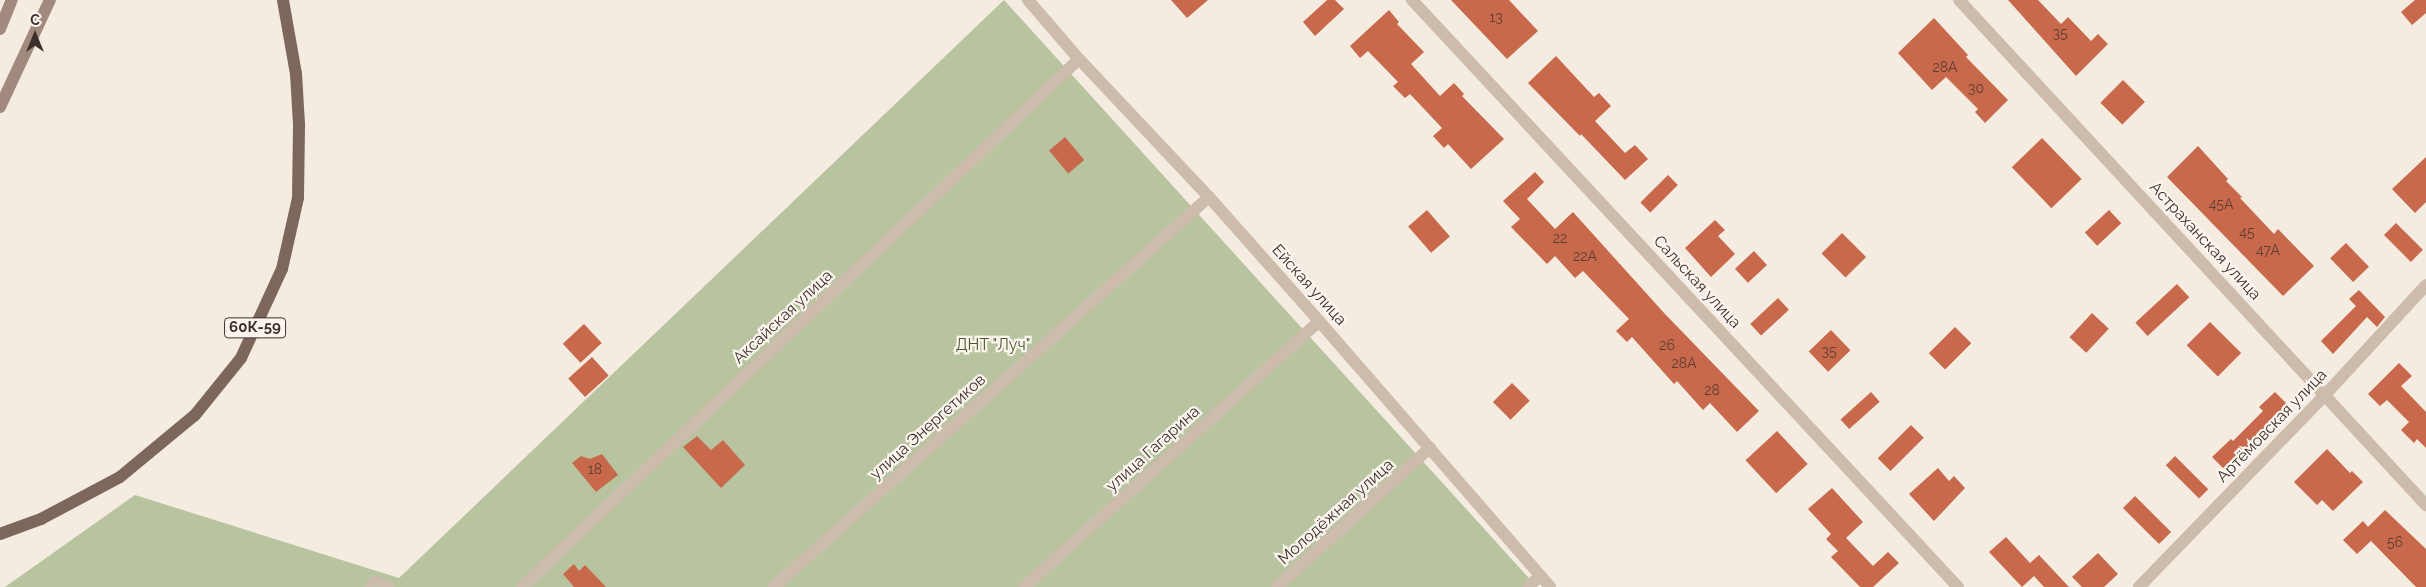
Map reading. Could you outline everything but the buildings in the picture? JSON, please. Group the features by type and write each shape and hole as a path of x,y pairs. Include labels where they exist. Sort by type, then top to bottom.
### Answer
{"main road":[{"path":"0,29 12,0"},
{"path":"0,107 50,0"},
{"name":"60К-59","path":"0,534 41,519 120,477 195,415 241,358 282,269 298,198 299,124 296,74 284,0"}],"street":[{"name":"Сальская улица","path":"1412,0 1958,587"},
{"name":"Астраханская улица","path":"1959,0 2426,505"},
{"name":"Ейская улица","path":"1037,3 1079,59 1208,197 1319,321 1550,587"},
{"name":"Аксайская улица","path":"522,587 1079,59"},
{"name":"улица Энергетиков","path":"774,587 1208,197"},
{"name":"Артёмовская улица","path":"2140,587 2325,395 2426,285"},
{"name":"улица Гагарина","path":"1024,587 1319,321"},
{"name":"Молодёжная улица","path":"1277,587 1430,448"},
{"path":"1528,587 1540,576"},
{"path":"373,585 388,587"}],"green space":[{"name":"ДНТ \"Луч\"","path":"1004,0 1537,587 5,587 135,495 399,578"}]}
